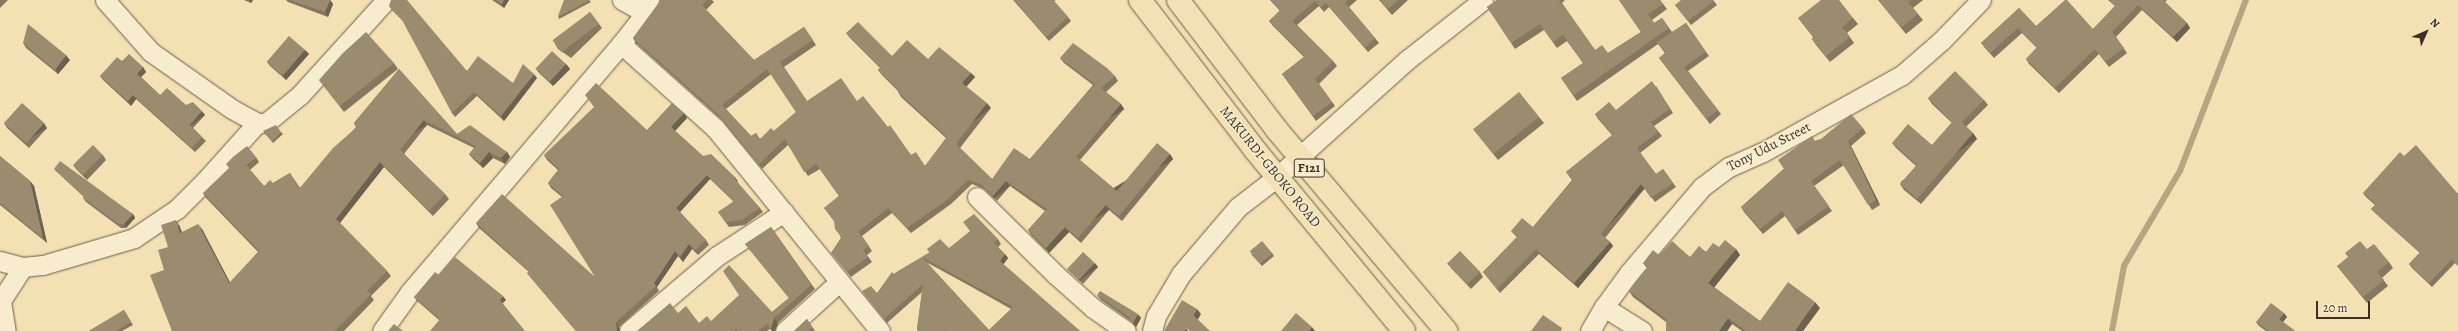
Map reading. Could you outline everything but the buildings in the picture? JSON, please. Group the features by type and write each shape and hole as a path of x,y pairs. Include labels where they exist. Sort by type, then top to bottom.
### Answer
{"main road":[{"name":"MAKURDI-GBOKO ROAD","path":"1140,0 1277,177 1404,331"},
{"name":"F121","path":"1178,0 1298,156 1446,331"}],"street":[{"path":"105,0 151,52 232,109 257,122 268,122 300,95 386,0"},
{"path":"382,331 419,281 621,44 647,6 622,0"},
{"path":"1152,331 1156,316 1181,274 1238,207 1277,177 1298,156 1407,60 1483,0"},
{"name":"Tony Udu Street","path":"1590,331 1604,307 1671,223 1711,180 1729,167 1762,152 1902,76 1941,41 1981,0"},
{"path":"621,44 715,128 880,331"},
{"path":"0,261 23,267 43,265 134,238 177,209 205,181 257,122"},
{"path":"977,197 1056,275 1093,308 1126,331"},
{"path":"629,331 717,256 784,212"},
{"path":"6,331 1,297 23,267"},
{"path":"785,331 839,282"},
{"path":"1604,307 1642,331"}],"waterway":[{"path":"2112,331 2124,266 2180,171 2246,0"}]}
